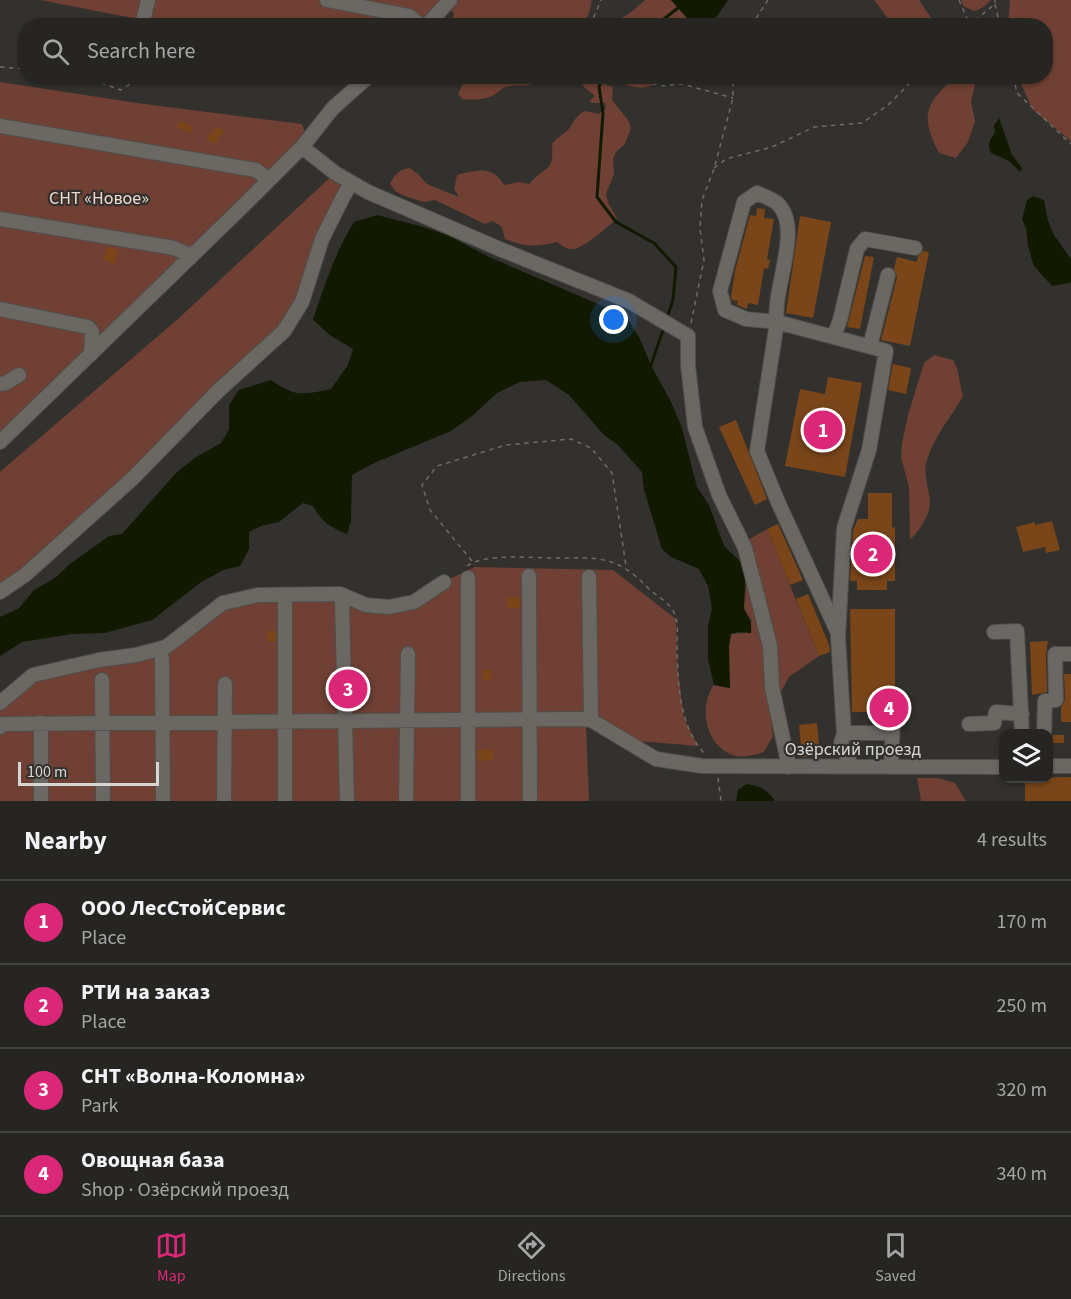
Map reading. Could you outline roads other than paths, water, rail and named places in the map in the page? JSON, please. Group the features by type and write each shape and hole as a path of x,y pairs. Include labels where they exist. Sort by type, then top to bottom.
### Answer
{"street":[{"path":"144,18 148,0"},
{"path":"327,0 409,15 412,18"},
{"path":"433,18 450,0"},
{"path":"0,442 269,180 302,147 333,108 360,84"},
{"path":"0,126 256,170 269,180"},
{"path":"302,147 351,183 502,250 629,301 688,336 688,365 695,427 719,495 745,548 770,646 772,687 789,767"},
{"path":"0,592 25,575 133,478 218,391 284,331 302,302 322,239 351,183"},
{"path":"838,633 757,451 777,322 775,310 788,238 788,219 777,203 757,193 744,202 720,291 725,310 746,319 777,322 886,351 869,450 844,528 838,633 844,733 841,743 852,767"},
{"path":"0,219 174,248 190,258"},
{"path":"834,336 840,320 856,249 865,239 915,248"},
{"path":"870,346 888,275"},
{"path":"0,309 88,327 92,332 91,354"},
{"path":"0,384 19,375"},
{"path":"465,573 468,801"},
{"path":"528,576 530,801"},
{"path":"0,727 3,724 41,723 591,720 589,577"},
{"path":"0,703 33,675 166,647 223,603 258,596 340,594 366,605 389,607 414,602 444,582"},
{"path":"340,594 346,721 346,801"},
{"path":"285,604 285,801"},
{"path":"994,632 1017,631 1022,729"},
{"path":"406,801 408,654"},
{"path":"1044,729 1045,701 1056,700 1055,654 1071,654"},
{"path":"162,658 163,801"},
{"path":"102,680 103,801"},
{"path":"224,801 225,684"},
{"path":"969,724 994,723 996,712 1022,714"},
{"name":"Озёрский проезд","path":"591,720 656,759 702,766 999,766"},
{"path":"41,723 41,801"},
{"path":"844,733 892,727 891,767"},
{"path":"1053,766 1071,766"}],"waterway":[{"path":"665,18 678,8"},
{"path":"600,84 603,113 597,197 616,222 654,243 676,267 673,300 667,318"},
{"path":"651,365 664,327"}],"place":[{"name":"ООО ЛесСтойСервис","path":"823,430"},
{"name":"РТИ на заказ","path":"873,554"},
{"name":"СНТ «Волна-Коломна»","path":"348,689"},
{"name":"Овощная база","path":"889,708"}],"park label":[{"name":"СНТ «Новое»","path":"99,198"}]}
